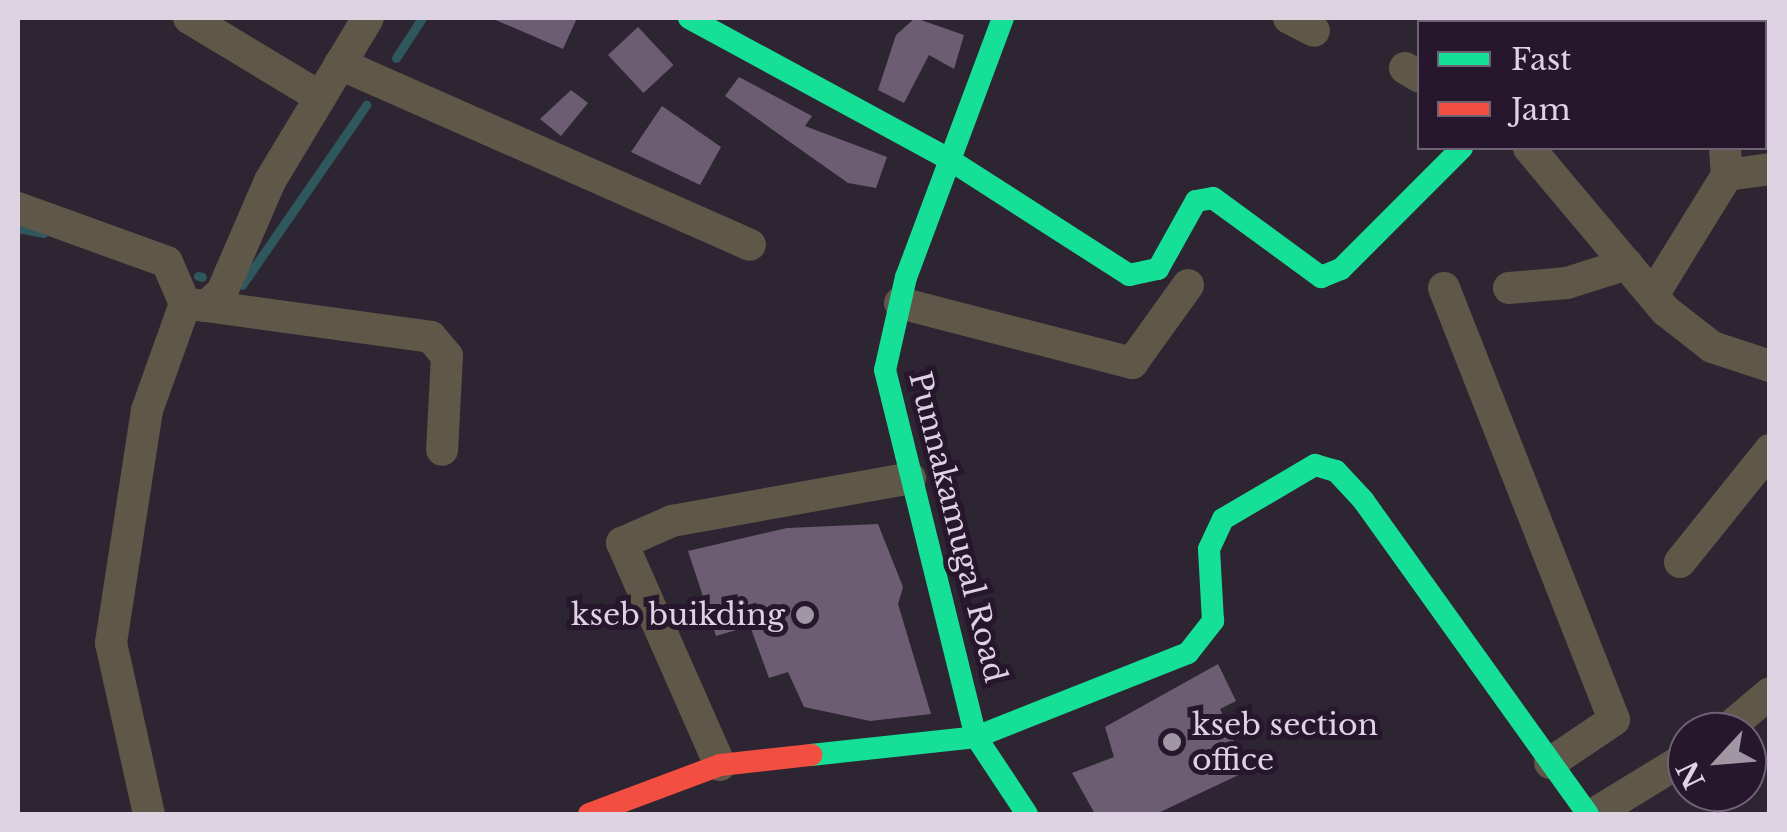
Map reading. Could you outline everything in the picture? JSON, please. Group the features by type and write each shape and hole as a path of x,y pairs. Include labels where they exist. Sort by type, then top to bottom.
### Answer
{"street":[{"path":"189,18 320,97"},
{"path":"149,814 112,644 148,410 196,305 222,292 270,181 368,18"},
{"path":"689,18 950,160 1129,275 1158,269 1196,200 1213,198 1321,277 1359,254 1460,150"},
{"name":"Punnakamugal Road","path":"1004,18 900,303 885,370 976,737 1027,814"},
{"path":"340,64 750,245"},
{"path":"1531,150 1653,295 1712,347 1770,366"},
{"path":"1653,295 1726,161 1770,169"},
{"path":"18,208 167,262 196,305 431,337 447,356 442,450"},
{"path":"1509,288 1567,283 1627,264"},
{"path":"900,303 1132,363 1188,285"},
{"path":"1444,288 1614,720 1550,763"},
{"path":"1680,562 1770,450"},
{"path":"589,814 720,764 976,737 1188,654 1214,621 1209,549 1224,519 1315,465 1336,471 1363,500 1550,763 1591,814 1667,770"},
{"path":"720,764 622,543 672,521 910,478"},
{"path":"1748,712 1770,693"}],"building":[{"path":"491,18 577,18 563,49"},
{"path":"915,18 964,35 954,69 929,55 904,103 878,90 896,35"},
{"path":"638,27 673,65 643,93 608,55"},
{"path":"739,77 812,116 805,126 887,157 876,188 848,183 725,96"},
{"path":"571,90 588,103 561,136 540,119"},
{"path":"662,106 721,147 700,185 631,152"},
{"name":"kseb buikding","path":"878,524 903,587 898,604 931,714 870,721 804,707 788,672 769,678 750,626 716,636 688,551 787,528"},
{"name":"kseb section office","path":"1218,664 1236,701 1220,709 1247,771 1156,814 1095,814 1072,773 1114,757 1105,727"}],"waterway":[{"path":"396,58 422,18"},
{"path":"242,285 366,105"},
{"path":"18,228 44,233"},
{"path":"198,276 202,277"}],"traffic: fast":[{"path":"689,18 950,160 1129,275 1158,269 1196,201 1213,198 1321,277 1341,269 1460,150"},
{"path":"1003,18 906,277 885,370 976,737 1027,814"},
{"path":"811,755 976,737 1188,653 1213,621 1209,549 1223,519 1315,465 1336,471 1363,500 1588,814"}],"traffic: jam":[{"path":"589,814 720,765 811,755"}],"place":[{"name":"kseb buikding","path":"805,615"},
{"name":"kseb section office","path":"1172,742"}]}
